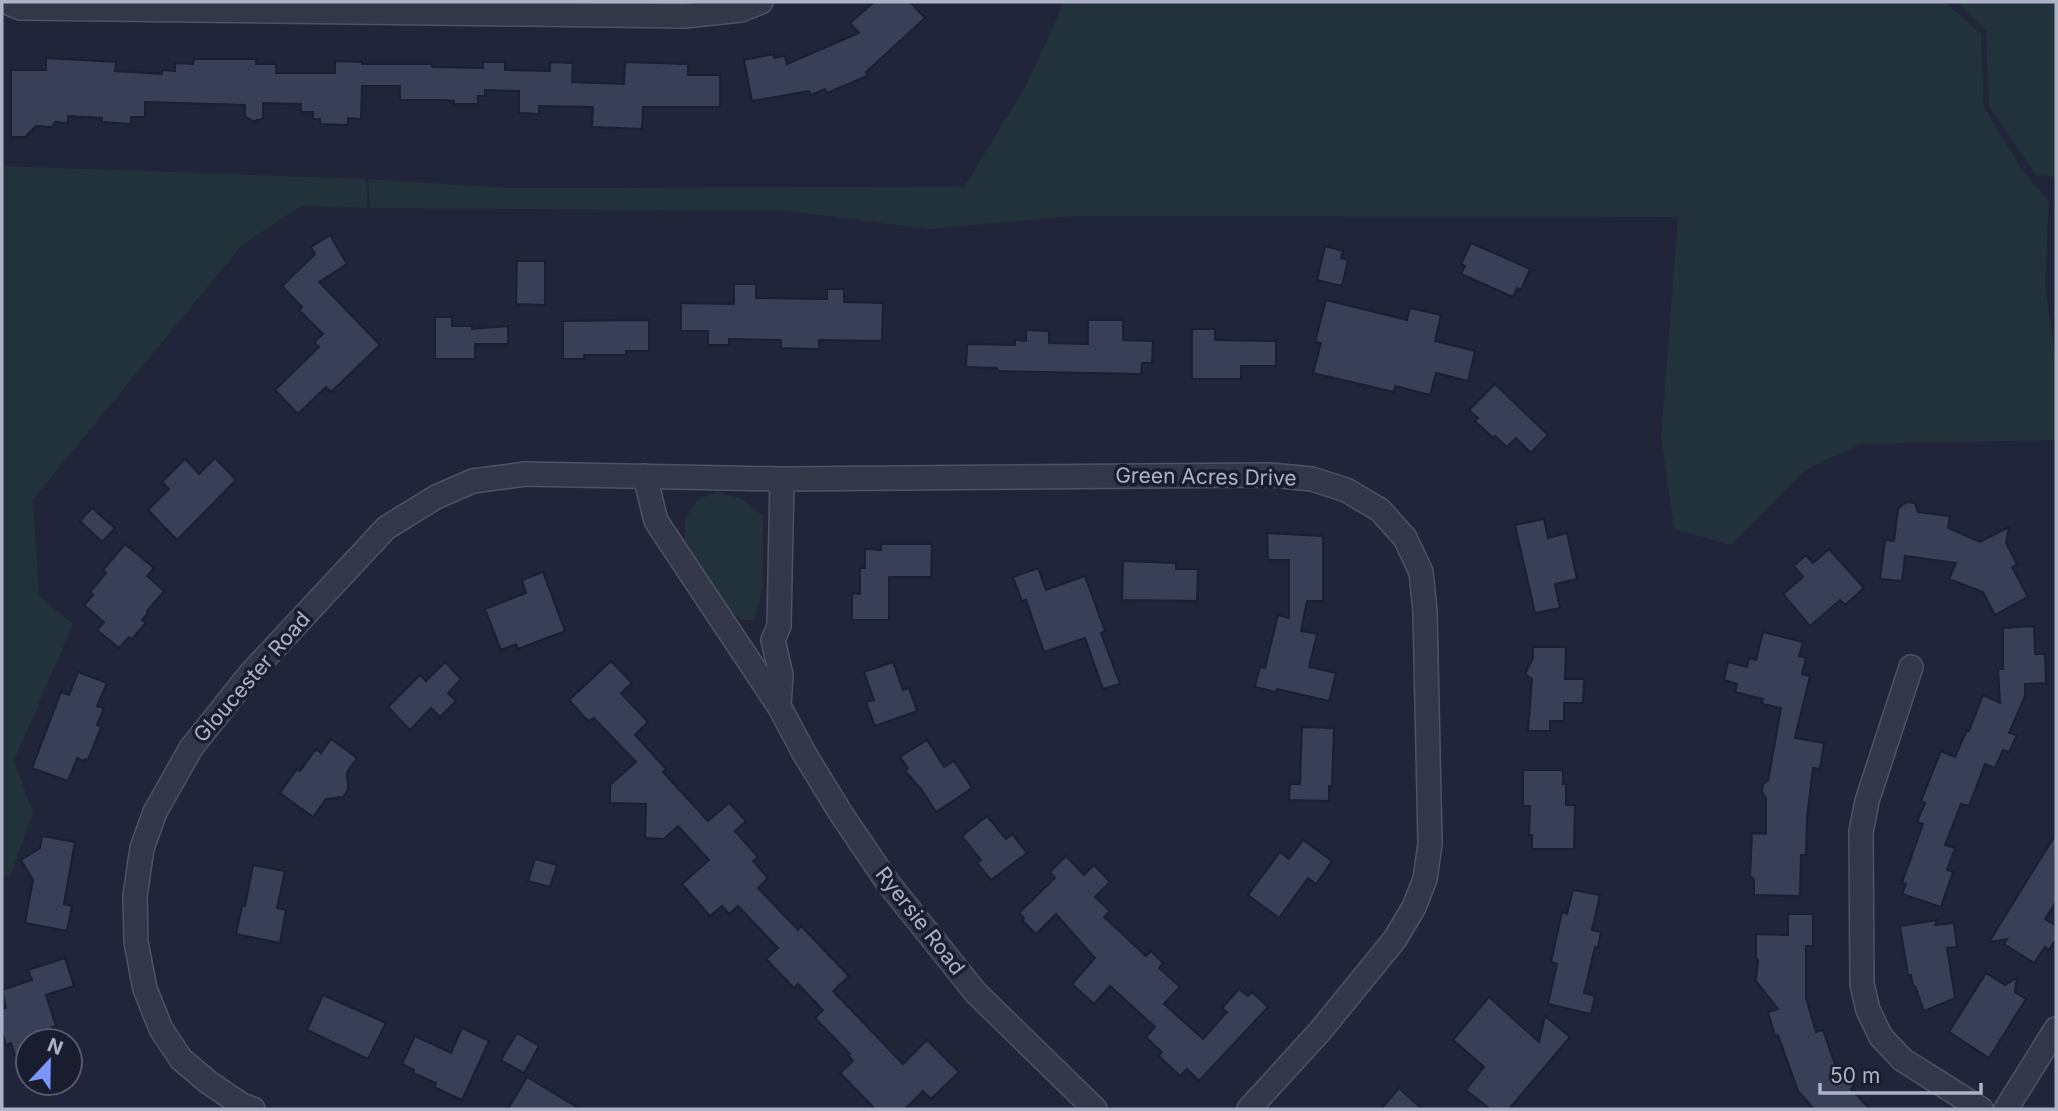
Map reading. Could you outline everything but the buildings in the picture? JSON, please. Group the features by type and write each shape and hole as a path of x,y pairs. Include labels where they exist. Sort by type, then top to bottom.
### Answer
{"street":[{"path":"6,2 20,8 685,16 741,10 761,2"},
{"name":"Gloucester Road","path":"253,1109 242,1105 208,1082 181,1059 161,1029 145,989 136,942 135,896 142,848 155,812 191,748 250,674 386,528 436,497 473,481 525,474 645,476"},
{"name":"Green Acres Drive","path":"645,476 782,479 1270,475 1312,479 1346,490 1380,510 1405,538 1421,572 1425,611 1430,845 1425,879 1414,907 1395,939 1321,1030 1249,1109"},
{"name":"Ryersie Road","path":"645,476 656,521 779,706 804,753 888,883 976,993 1095,1109"},
{"name":"Ryersie Road","path":"779,706 781,675 773,640 779,626 782,479"},
{"path":"1911,667 1867,801 1861,832 1862,984 1868,1010 1881,1037 1903,1060 1981,1109"},
{"path":"2006,1109 2056,1029"}],"shaded area":[{"path":"1064,2 1945,2 1981,34 1984,108 2025,174 2049,202 2045,284 2056,364 2056,440 1860,444 1805,470 1731,545 1674,529 1661,437 1678,217 1074,216 928,229 789,211 370,208 368,179 506,188 964,187 1026,86"},
{"path":"1957,2 2056,2 2056,177 2036,175 1989,106 1986,30"},
{"path":"2,166 366,179 368,208 301,206 241,246 33,499 39,596 73,624 14,761 33,813 10,876 2,878"},
{"path":"717,492 742,499 763,516 763,588 754,620 743,620 731,612 685,540 685,519 697,500"}]}
